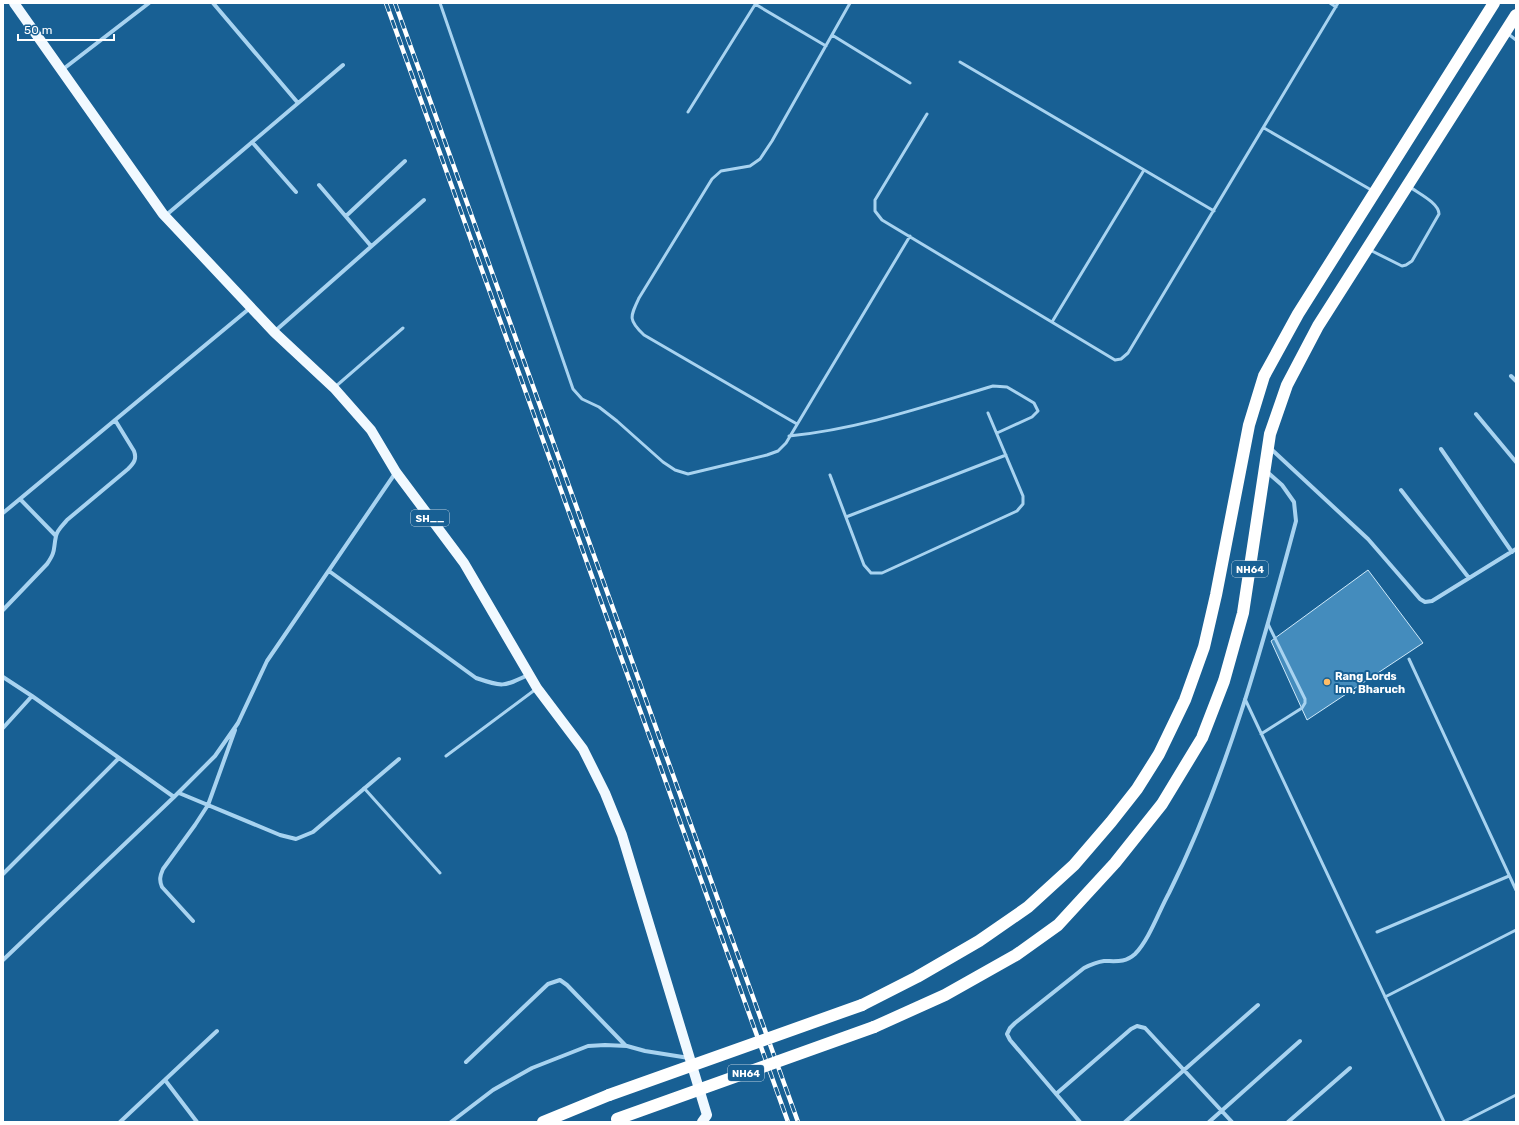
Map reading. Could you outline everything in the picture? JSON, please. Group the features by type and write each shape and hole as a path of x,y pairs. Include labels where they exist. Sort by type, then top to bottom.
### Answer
{"highway":[{"name":"NH64","path":"543,1122 609,1095 862,1005 917,977 978,941 1028,907 1079,860 1137,789 1160,754 1185,700 1204,646 1216,595 1249,425 1264,376 1298,314 1494,3"},
{"name":"NH64","path":"614,1121 874,1027 945,995 1016,956 1058,925 1115,863 1162,804 1202,738 1224,681 1243,613 1270,434 1287,385 1318,326 1506,32 1516,14"}],"main road":[{"name":"SH__","path":"14,3 165,216 274,332 334,388 371,430 396,472 464,563 537,688 583,749 605,792 622,835 689,1058 704,1119"}],"street":[{"path":"62,71 149,3"},
{"path":"213,3 298,103"},
{"path":"165,216 343,65"},
{"path":"252,142 296,192"},
{"path":"346,216 405,161"},
{"path":"319,185 371,246"},
{"path":"274,332 424,200"},
{"path":"3,513 250,307"},
{"path":"1511,376 1516,382"},
{"path":"1476,414 1516,462"},
{"path":"3,610 50,560 55,547 56,536 59,528 128,469 134,462 136,457 134,451 115,420"},
{"path":"1269,446 1368,539 1420,599 1425,602 1432,601 1514,550 1441,449"},
{"path":"1080,1122 1010,1040 1008,1034 1010,1028 1084,968 1092,964 1103,962 1120,962 1126,960 1138,950 1148,934 1185,860 1222,768 1253,677 1296,521 1294,502 1282,485 1265,470"},
{"path":"193,921 162,887 160,876 162,869 208,805 238,723 267,661 396,472"},
{"path":"1401,490 1469,578"},
{"path":"20,499 56,536"},
{"path":"329,570 476,678 496,685 509,684 528,674"},
{"path":"3,677 174,797"},
{"path":"3,728 32,696"},
{"path":"3,960 179,793 215,756 238,723"},
{"path":"3,874 119,758"},
{"path":"179,793 280,835 296,839 313,832 399,759"},
{"path":"466,1062 548,984 560,980 568,984 627,1046"},
{"path":"1125,1122 1258,1005"},
{"path":"1056,1094 1131,1029 1137,1026 1145,1028 1232,1122"},
{"path":"120,1122 217,1030"},
{"path":"1209,1122 1300,1041"},
{"path":"451,1122 493,1090 532,1068 588,1046 627,1046 645,1051 689,1058"},
{"path":"1288,1122 1350,1068"},
{"path":"165,1080 197,1122"}],"lane":[{"path":"440,3 573,389 582,399 599,407 617,421 663,462 675,470 688,474 778,451 786,443 910,236"},
{"path":"688,112 755,3 826,46"},
{"path":"797,424 644,336 633,325 632,312 639,298 712,179 721,172 750,166 760,158 772,141 850,3"},
{"path":"1330,3 1336,7"},
{"path":"927,114 875,200 875,211 882,220 1115,360 1121,359 1128,353 1338,3"},
{"path":"1506,32 1516,40"},
{"path":"832,35 910,83"},
{"path":"960,62 1214,211"},
{"path":"1264,128 1376,192"},
{"path":"1052,322 1144,170"},
{"path":"1367,249 1402,266 1412,261 1438,217 1439,210 1436,205 1407,185"},
{"path":"334,388 403,328"},
{"path":"790,436 823,433 865,424 994,386 1007,387 1034,403 1038,411 1032,417 997,433"},
{"path":"830,475 864,566 871,573 882,573 1017,511 1023,504 1023,496 988,413"},
{"path":"846,517 1006,455"},
{"path":"1261,734 1302,708 1305,704 1305,699 1268,624"},
{"path":"1409,659 1516,890"},
{"path":"446,756 537,688"},
{"path":"1245,699 1444,1122"},
{"path":"364,788 440,873"},
{"path":"1377,932 1509,876"},
{"path":"1385,997 1516,930"},
{"path":"1463,1122 1516,1095"}],"building":[{"name":"Rang Lords Inn, Bharuch","path":"1368,570 1423,643 1307,720 1271,641"}],"railway":[{"path":"386,3 788,1122"},
{"path":"395,3 798,1122"}],"place":[{"name":"Rang Lords Inn, Bharuch","path":"1327,682"}]}
